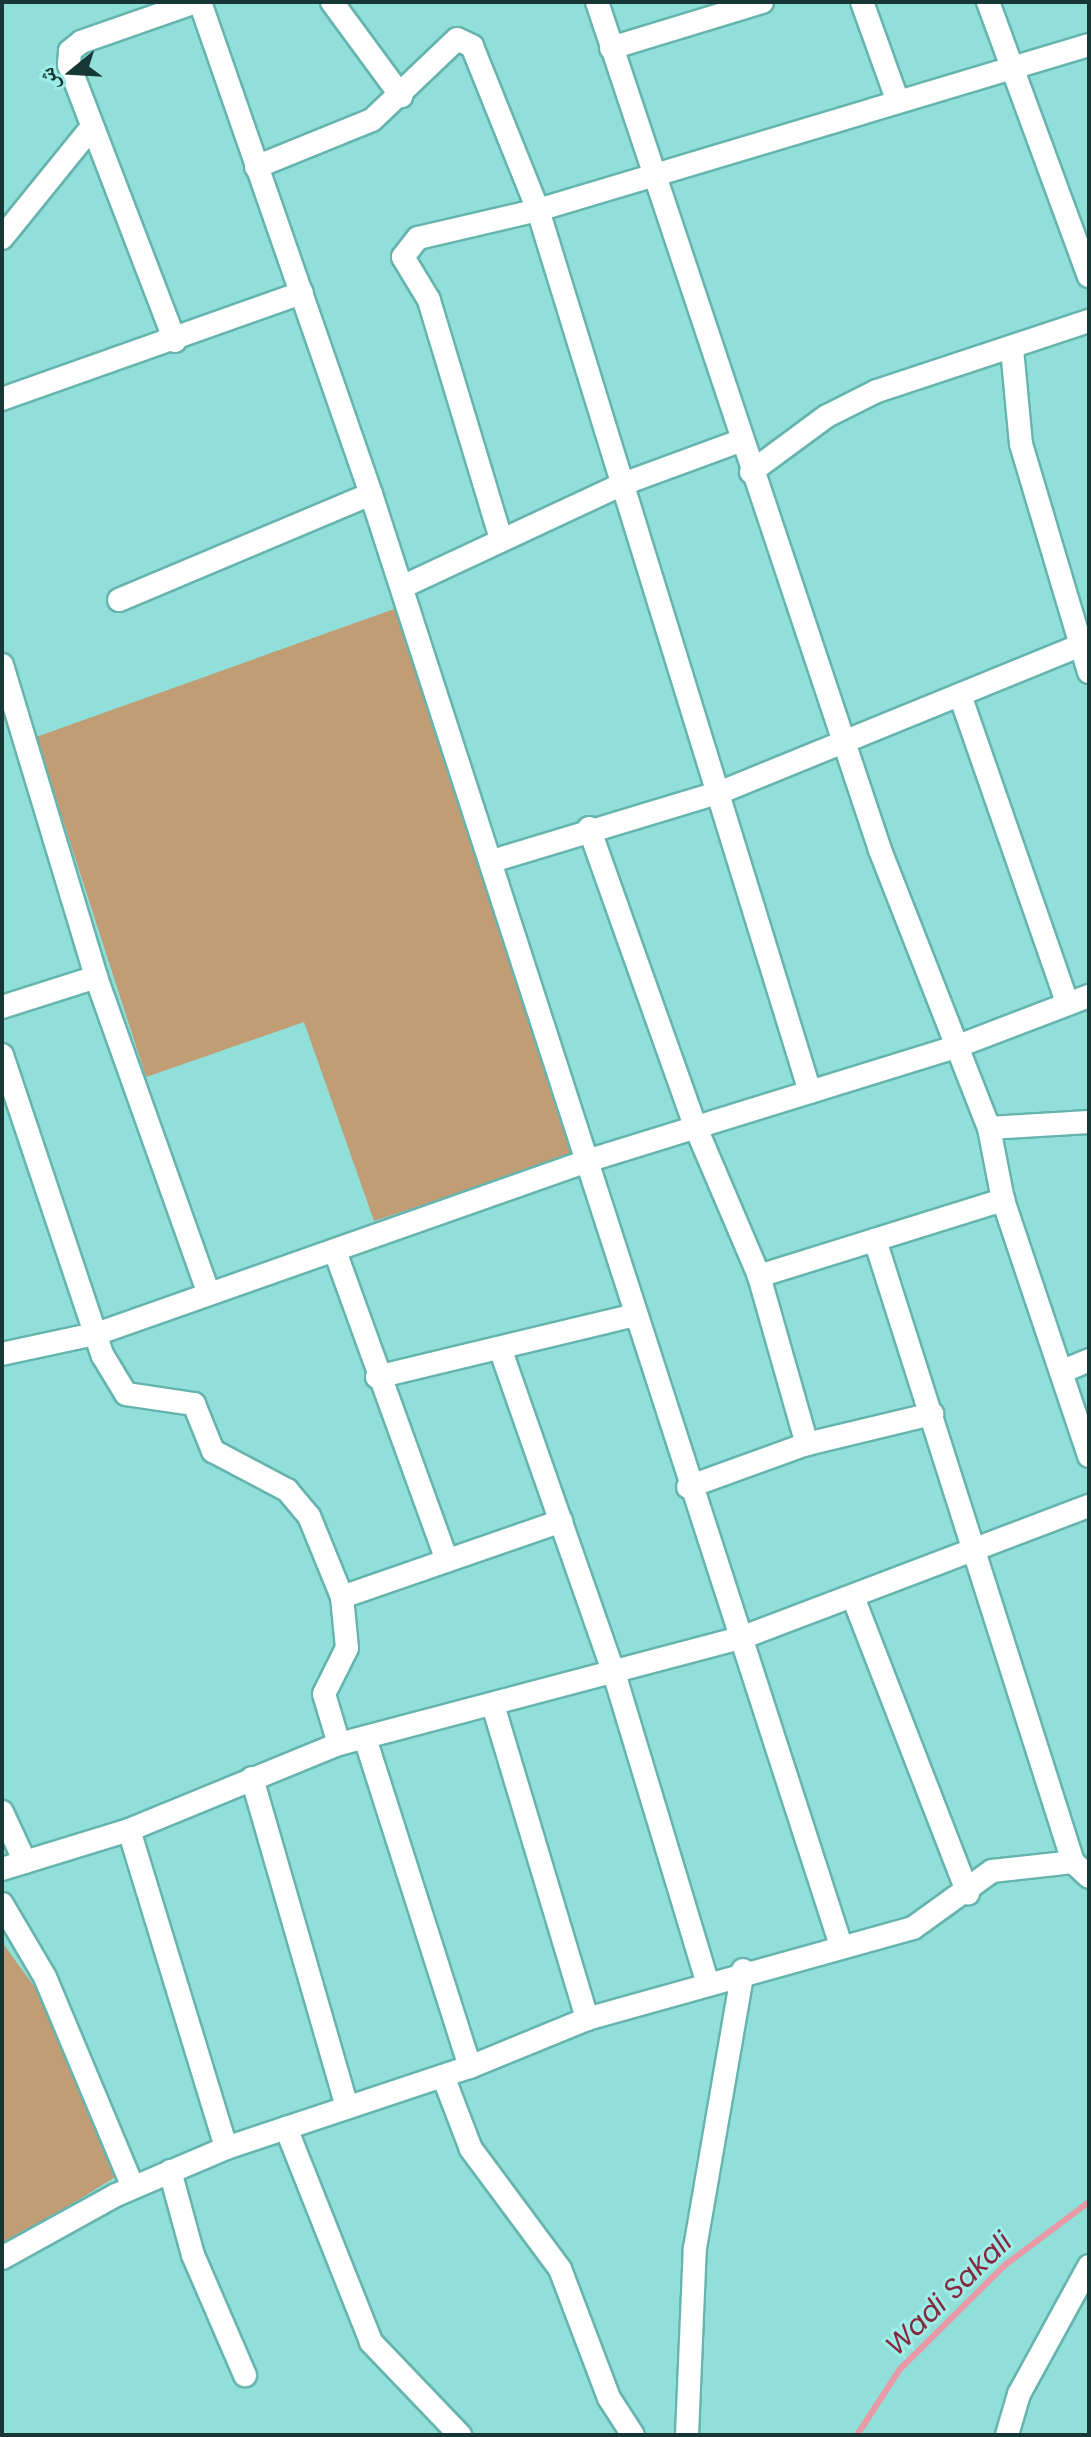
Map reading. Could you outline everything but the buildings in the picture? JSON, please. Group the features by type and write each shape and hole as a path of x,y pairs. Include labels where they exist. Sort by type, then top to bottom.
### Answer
{"street":[{"path":"175,341 92,127 70,51 197,2 302,293 402,587 590,1160 688,1487 741,1638 840,1943"},
{"path":"332,2 401,96"},
{"path":"597,2 740,441 989,1128 1003,1200 1089,1456"},
{"path":"611,48 724,7 762,2"},
{"path":"862,2 898,102"},
{"path":"988,2 1089,276"},
{"path":"256,167 349,132 401,96 448,42 472,46 538,210 721,792 810,1092"},
{"path":"501,539 429,300 403,257 418,238 538,210 1089,45"},
{"path":"3,233 92,127"},
{"path":"2,399 175,341 302,293"},
{"path":"751,472 827,416 877,391 1012,349 1089,321"},
{"path":"1012,349 1021,444 1085,644 1089,672"},
{"path":"402,587 623,484 740,441"},
{"path":"119,600 371,494"},
{"path":"492,861 589,828 721,792 1085,644"},
{"path":"2,665 7,696 96,977 208,1291"},
{"path":"960,695 1067,1003"},
{"path":"589,828 696,1128 759,1276 807,1444"},
{"path":"2,1007 96,977"},
{"path":"2,1354 99,1333 208,1291 336,1254 590,1160 958,1046 1089,996"},
{"path":"2,1055 99,1333 126,1394 194,1404 213,1451 299,1502 342,1597 347,1648 324,1694 339,1744"},
{"path":"989,1128 1089,1122"},
{"path":"759,1276 1003,1200"},
{"path":"2,2258 133,2187 226,2148 470,2067 587,2019 743,1970 840,1943 913,1928 968,1894 992,1871 1016,1864 1081,1870 875,1240"},
{"path":"336,1254 377,1377 447,1561"},
{"path":"377,1377 501,1351 636,1315"},
{"path":"501,1351 614,1673 707,1981"},
{"path":"1061,1372 1089,1360"},
{"path":"688,1487 807,1444 932,1414"},
{"path":"2,1869 129,1830 339,1744 741,1638 1089,1506"},
{"path":"342,1597 561,1521"},
{"path":"853,1597 968,1894"},
{"path":"493,1705 587,2019"},
{"path":"365,1738 470,2067"},
{"path":"252,1778 347,2108"},
{"path":"2,1812 25,1862"},
{"path":"129,1830 226,2148"},
{"path":"2,1904 45,1977 133,2187"},
{"path":"687,2435 695,2248 743,1970"},
{"path":"443,2076 471,2149 560,2269 609,2398 633,2435"},
{"path":"286,2128 371,2342 460,2435"},
{"path":"170,2171 193,2255 245,2375"},
{"path":"1007,2435 1019,2394 1089,2266"}],"shaded area":[{"path":"397,608 578,1154 374,1221 304,1022 146,1077 36,737"},
{"path":"2,1942 36,1989 117,2176 2,2247"}],"waterway":[{"name":"Wadi Sakali","path":"857,2435 900,2369 1005,2265 1089,2202"}]}
